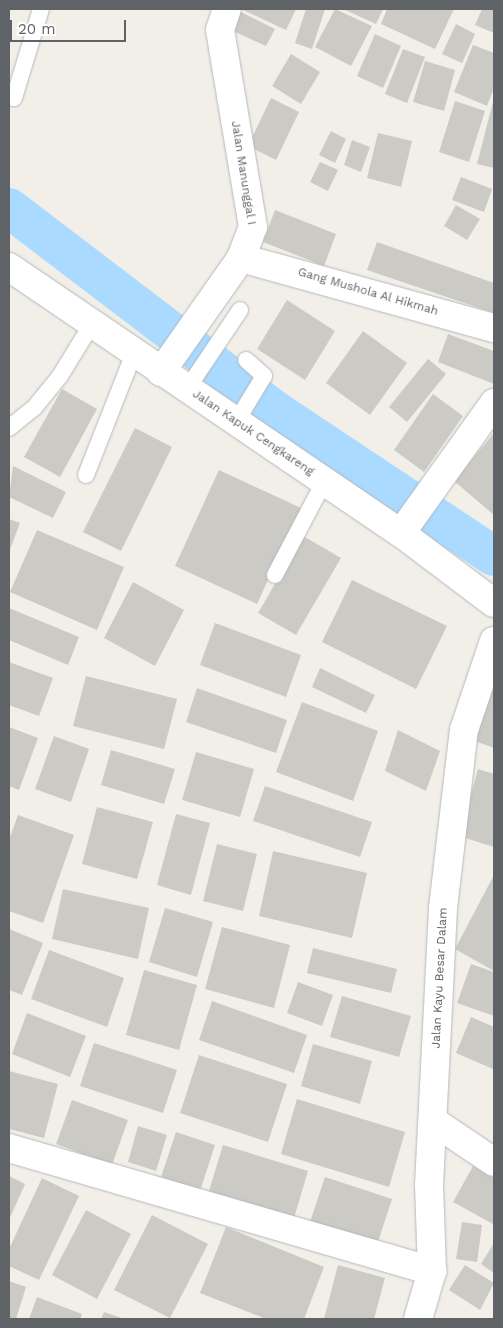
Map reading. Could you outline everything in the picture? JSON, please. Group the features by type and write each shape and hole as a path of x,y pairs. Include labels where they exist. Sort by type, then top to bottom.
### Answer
{"street":[{"name":"Jalan Manunggal I","path":"163,369 241,258 253,227 220,30 227,9"},
{"name":"Gang Mushola Al Hikmah","path":"241,258 494,328"},
{"name":"Jalan Kapuk Cengkareng","path":"9,267 134,353 191,383 241,416 324,482 406,526 491,590"},
{"path":"406,526 494,403"},
{"name":"Jalan Kayu Besar Dalam","path":"418,1319 432,1270 429,1185 443,908 464,730 494,641"},
{"path":"433,1121 494,1162"},
{"path":"9,1148 432,1270"}],"lane":[{"path":"9,97 14,98 40,9"},
{"path":"191,383 224,338 240,310"},
{"path":"9,428 34,408 60,376 92,324"},
{"path":"86,475 134,353"},
{"path":"241,416 263,382 260,370 246,360"},
{"path":"274,575 324,482"}],"building":[{"path":"241,9 296,9 286,30"},
{"path":"306,9 325,9 312,49 295,43"},
{"path":"335,9 372,26 351,66 315,47"},
{"path":"343,9 383,9 376,24"},
{"path":"387,9 454,9 435,49 381,24"},
{"path":"482,9 494,9 494,33 475,25"},
{"path":"241,12 275,29 266,46 233,31"},
{"path":"456,24 475,34 462,63 442,54"},
{"path":"375,34 401,46 383,88 357,76"},
{"path":"473,45 494,53 494,88 487,106 454,92"},
{"path":"403,49 425,57 407,103 385,94"},
{"path":"291,54 320,72 301,104 272,86"},
{"path":"425,61 455,70 444,111 413,102"},
{"path":"271,98 299,112 276,160 248,146"},
{"path":"494,98 494,168 477,164"},
{"path":"455,101 485,111 469,162 439,152"},
{"path":"331,131 346,139 335,163 319,155"},
{"path":"378,133 412,141 401,187 367,178"},
{"path":"352,140 370,147 361,172 344,165"},
{"path":"320,162 338,170 328,191 310,182"},
{"path":"461,177 492,189 484,212 452,200"},
{"path":"456,205 480,219 467,240 444,226"},
{"path":"275,210 336,234 324,266 263,242"},
{"path":"377,242 494,283 494,313 367,270"},
{"path":"287,300 335,331 305,380 257,349"},
{"path":"363,331 407,363 370,415 326,383"},
{"path":"448,334 494,351 494,384 438,362"},
{"path":"428,359 446,374 407,422 389,407"},
{"path":"62,389 97,409 60,477 24,457"},
{"path":"433,394 463,416 424,472 394,450"},
{"path":"135,428 172,447 121,551 83,532"},
{"path":"494,433 494,515 454,481"},
{"path":"13,466 66,492 53,518 9,497"},
{"path":"219,470 301,508 257,604 175,566"},
{"path":"9,519 20,523 9,552"},
{"path":"37,530 124,567 97,630 10,592"},
{"path":"303,536 341,558 296,635 258,613"},
{"path":"352,580 447,626 416,689 322,642"},
{"path":"133,582 184,610 155,666 104,638"},
{"path":"9,608 79,637 68,665 9,640"},
{"path":"215,623 301,655 286,697 200,665"},
{"path":"9,662 53,678 39,716 9,705"},
{"path":"320,668 375,695 366,713 312,687"},
{"path":"86,676 177,699 164,749 73,726"},
{"path":"494,679 494,748 472,740"},
{"path":"197,688 287,720 276,753 186,722"},
{"path":"302,702 378,731 353,801 276,772"},
{"path":"9,727 38,738 19,790 9,786"},
{"path":"398,730 440,751 426,791 385,771"},
{"path":"54,736 89,749 71,802 35,789"},
{"path":"111,750 175,769 164,804 101,785"},
{"path":"196,752 254,769 240,817 182,800"},
{"path":"478,769 494,774 494,847 459,836"},
{"path":"265,786 372,822 360,857 253,821"},
{"path":"97,807 153,822 137,879 82,864"},
{"path":"176,814 210,823 191,895 157,885"},
{"path":"18,815 74,835 43,923 9,911 9,840"},
{"path":"217,844 257,854 243,911 203,901"},
{"path":"273,851 367,873 352,938 259,916"},
{"path":"494,875 494,971 455,949"},
{"path":"63,889 149,908 138,959 52,939"},
{"path":"165,908 213,922 197,977 149,962"},
{"path":"222,927 290,945 274,1008 205,989"},
{"path":"9,929 43,943 22,995 9,990"},
{"path":"313,948 397,969 391,993 307,973"},
{"path":"49,950 124,978 107,1027 31,999"},
{"path":"471,964 494,972 494,1016 457,1003"},
{"path":"144,970 197,985 179,1050 126,1035"},
{"path":"298,982 333,995 322,1026 287,1013"},
{"path":"342,996 411,1016 399,1057 330,1037"},
{"path":"212,1001 307,1035 294,1073 199,1040"},
{"path":"27,1013 86,1036 70,1077 12,1054"},
{"path":"471,1017 494,1027 493,1069 456,1053"},
{"path":"94,1043 177,1070 163,1113 80,1086"},
{"path":"313,1044 372,1061 360,1104 301,1086"},
{"path":"199,1055 287,1084 268,1142 180,1113"},
{"path":"9,1071 58,1084 44,1138 9,1129"},
{"path":"297,1099 405,1132 389,1187 281,1154"},
{"path":"72,1100 128,1120 112,1165 56,1144"},
{"path":"138,1126 167,1135 156,1171 128,1162"},
{"path":"176,1132 215,1145 200,1191 161,1177"},
{"path":"223,1145 308,1171 294,1218 209,1191"},
{"path":"473,1166 494,1178 493,1224 453,1202"},
{"path":"9,1176 25,1184 9,1220"},
{"path":"325,1177 392,1199 377,1245 310,1222"},
{"path":"42,1178 79,1196 39,1280 9,1266 9,1249"},
{"path":"86,1210 131,1234 97,1299 52,1275"},
{"path":"152,1215 208,1244 170,1318 114,1290"},
{"path":"462,1222 482,1225 477,1262 456,1259"},
{"path":"226,1227 324,1267 304,1319 266,1319 200,1293"},
{"path":"494,1243 494,1273 481,1264"},
{"path":"338,1265 385,1278 374,1319 324,1319"},
{"path":"465,1265 494,1283 480,1310 449,1290"},
{"path":"9,1281 26,1287 16,1319 9,1319"},
{"path":"37,1297 82,1314 80,1319 29,1319"},
{"path":"104,1312 124,1319 101,1319"}],"waterway":[{"path":"9,208 277,412 494,556"}]}
